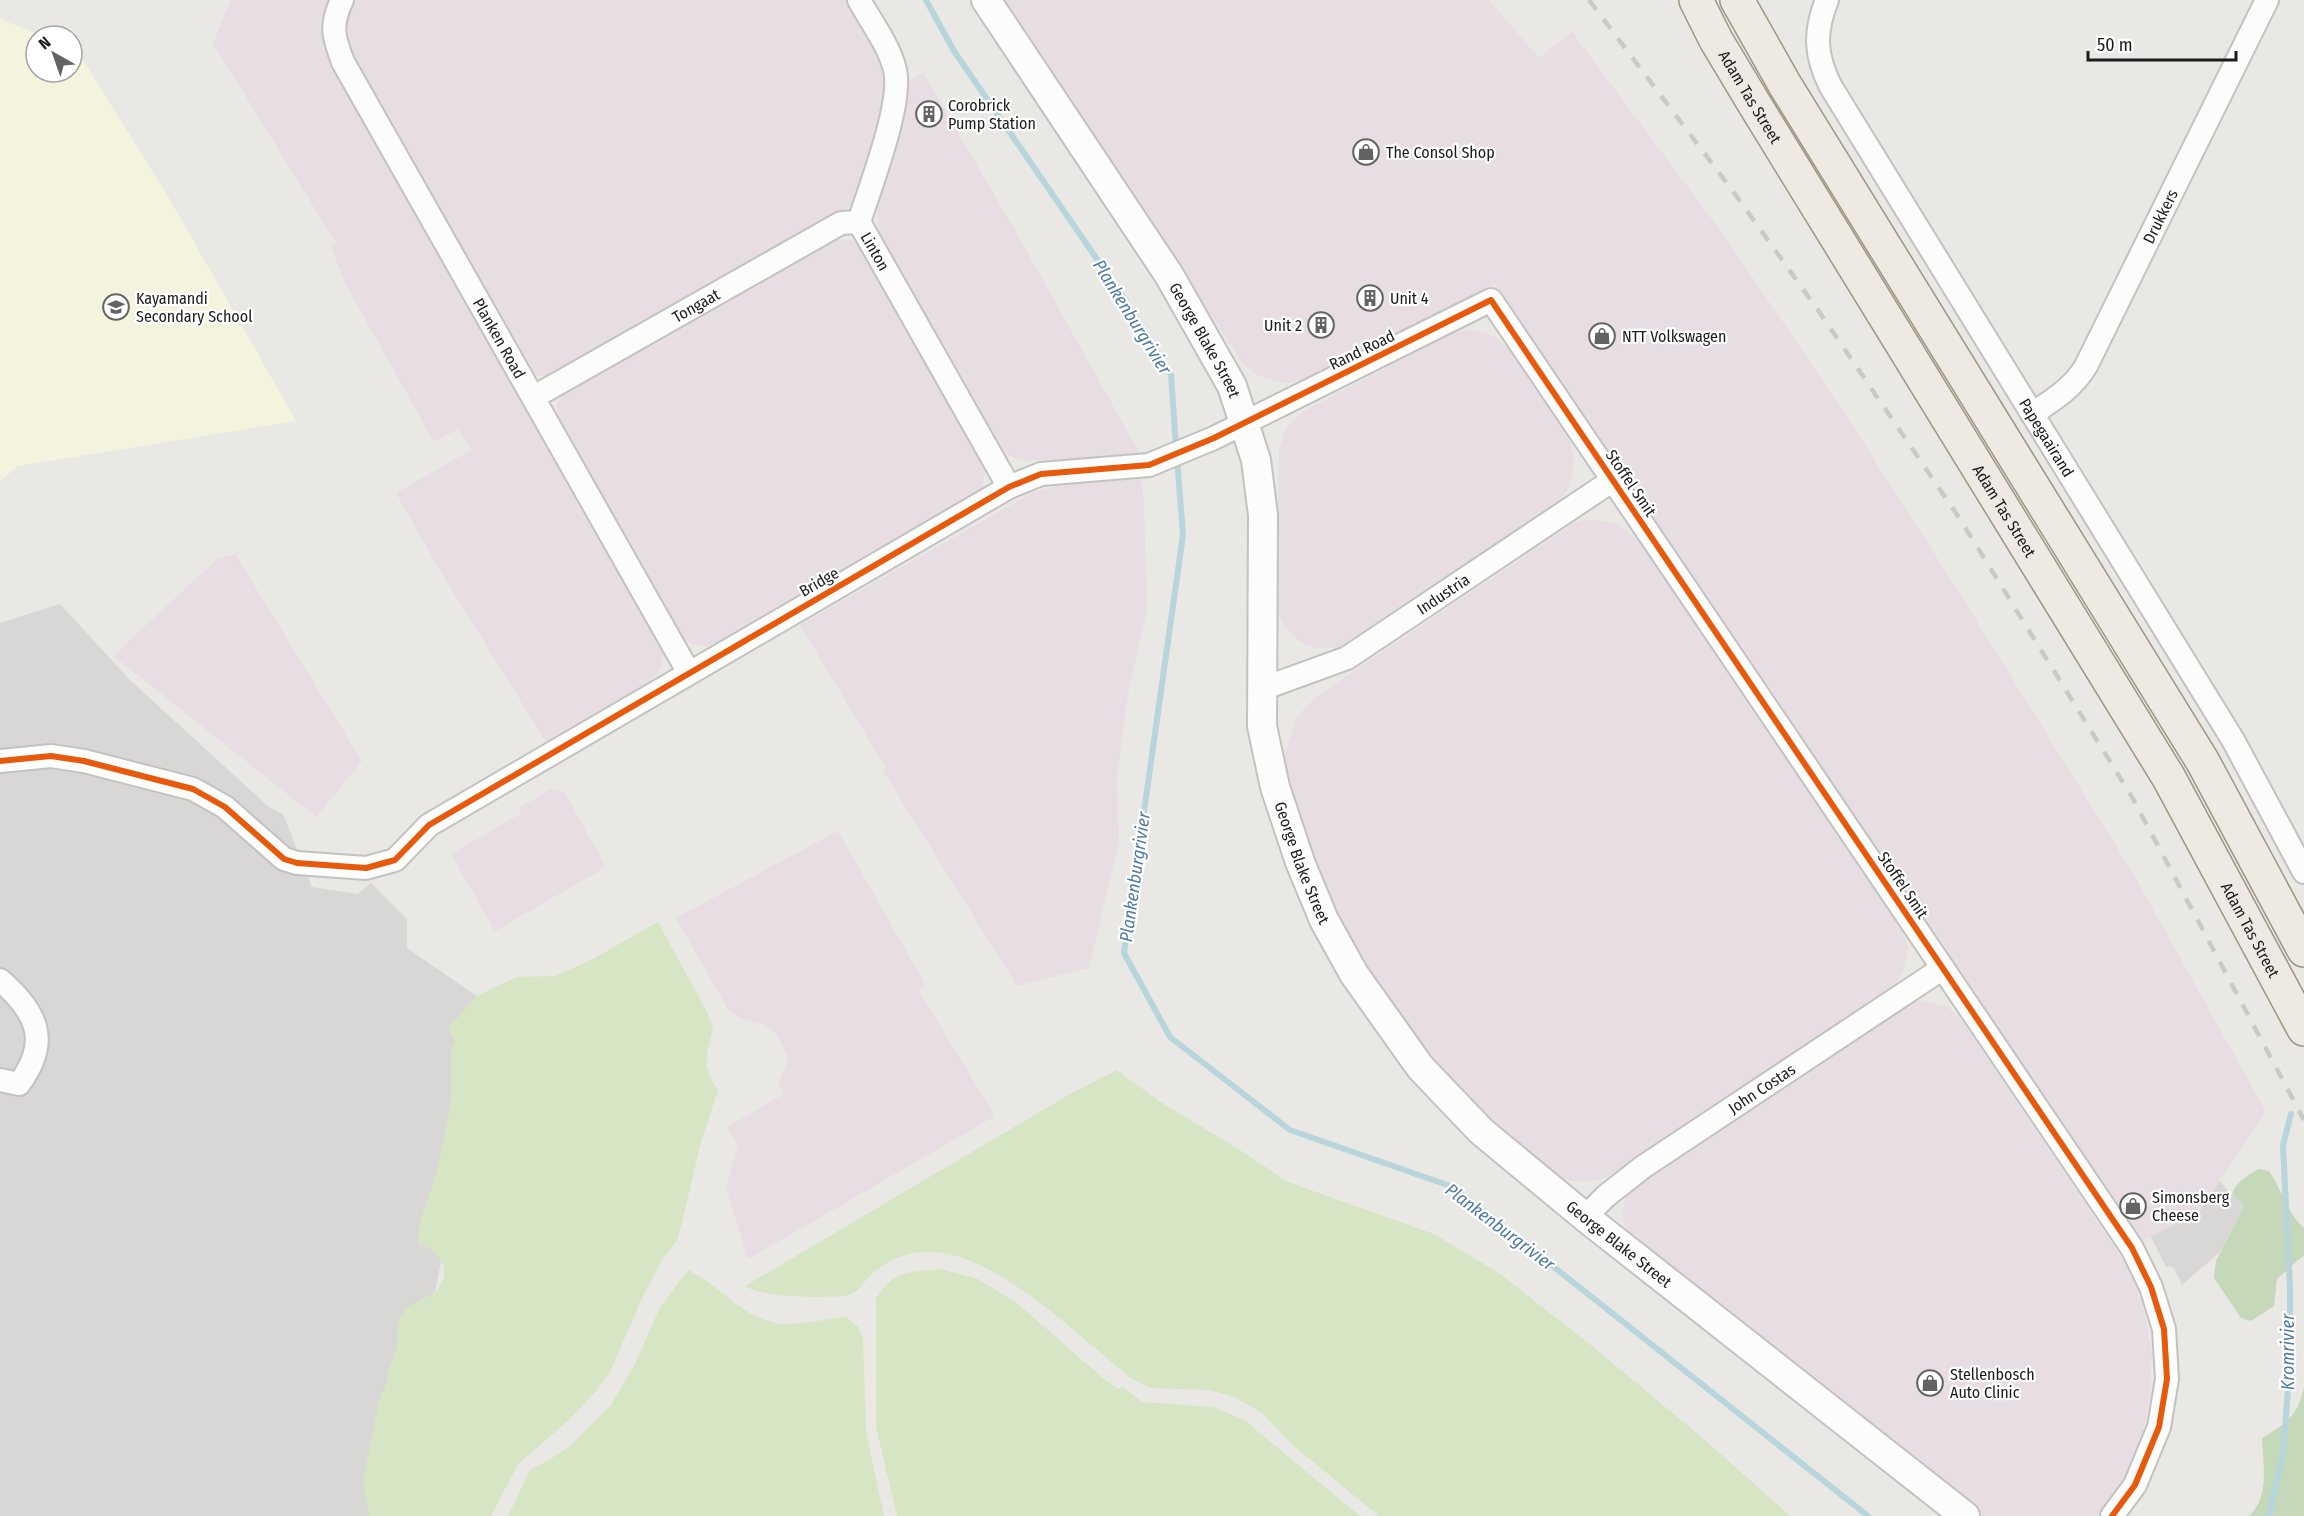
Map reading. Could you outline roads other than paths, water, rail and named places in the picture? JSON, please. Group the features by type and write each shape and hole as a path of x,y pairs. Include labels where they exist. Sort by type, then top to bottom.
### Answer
{"main road":[{"name":"Adam Tas Street","path":"1695,0 1755,105 2169,778 2304,1029"},
{"path":"1737,0 1785,86 2203,762 2304,950"},
{"path":"1755,105 1785,86"}],"street":[{"name":"Planken Road","path":"342,0 336,14 334,38 343,62 689,673"},
{"name":"Linton","path":"859,0 890,56 895,71 896,97 860,222 1009,488"},
{"name":"George Blake Street","path":"986,0 1169,275 1232,386 1256,460 1263,515 1262,726 1275,787 1300,862 1324,920 1353,974 1420,1067 1481,1131 1585,1217 1965,1516"},
{"name":"Papegaairand","path":"1827,0 1817,26 1818,51 1823,72 2233,740 2304,872"},
{"name":"Drukkers","path":"2032,414 2065,392 2079,378 2086,366 2267,0"},
{"name":"Tongaat","path":"534,397 842,223 860,222"},
{"name":"Rand Road","path":"1245,423 1491,300"},
{"name":"Stoffel Smit","path":"1491,300 2132,1248 2151,1287 2164,1329 2167,1379 2159,1427 2135,1485 2112,1516"},
{"name":"Bridge","path":"0,761 51,756 84,761 193,789 225,807 284,859 366,868 395,860 429,825 1009,488 1041,474 1149,465 1245,423"},
{"name":"Industria","path":"1262,689 1347,658 1613,480"},
{"name":"John Costas","path":"1585,1217 1643,1167 1943,968"},
{"path":"0,980 27,1008 33,1020 38,1044 31,1068 19,1084 0,1080"}],"waterway":[{"name":"Plankenburgrivier","path":"926,0 954,51 1125,300 1171,375 1176,448"},
{"name":"Plankenburgrivier","path":"1177,458 1183,535 1124,953 1170,1037 1290,1130 1453,1187 1868,1516"},
{"name":"Kromrivier","path":"2269,1516 2283,1454 2290,1363 2290,1288 2283,1145 2291,1114"}],"railway":[{"path":"1589,0 1732,190 1820,313 1958,516 2132,797 2304,1120"}],"place":[{"name":"Corobrick Pump Station","path":"929,114"},
{"name":"The Consol Shop","path":"1366,152"},
{"name":"Unit 4","path":"1370,298"},
{"name":"Kayamandi Secondary School","path":"116,307"},
{"name":"Unit 2","path":"1321,325"},
{"name":"NTT Volkswagen","path":"1602,336"},
{"name":"Simonsberg Cheese","path":"2133,1206"},
{"name":"Stellenbosch Auto Clinic","path":"1930,1383"}]}
